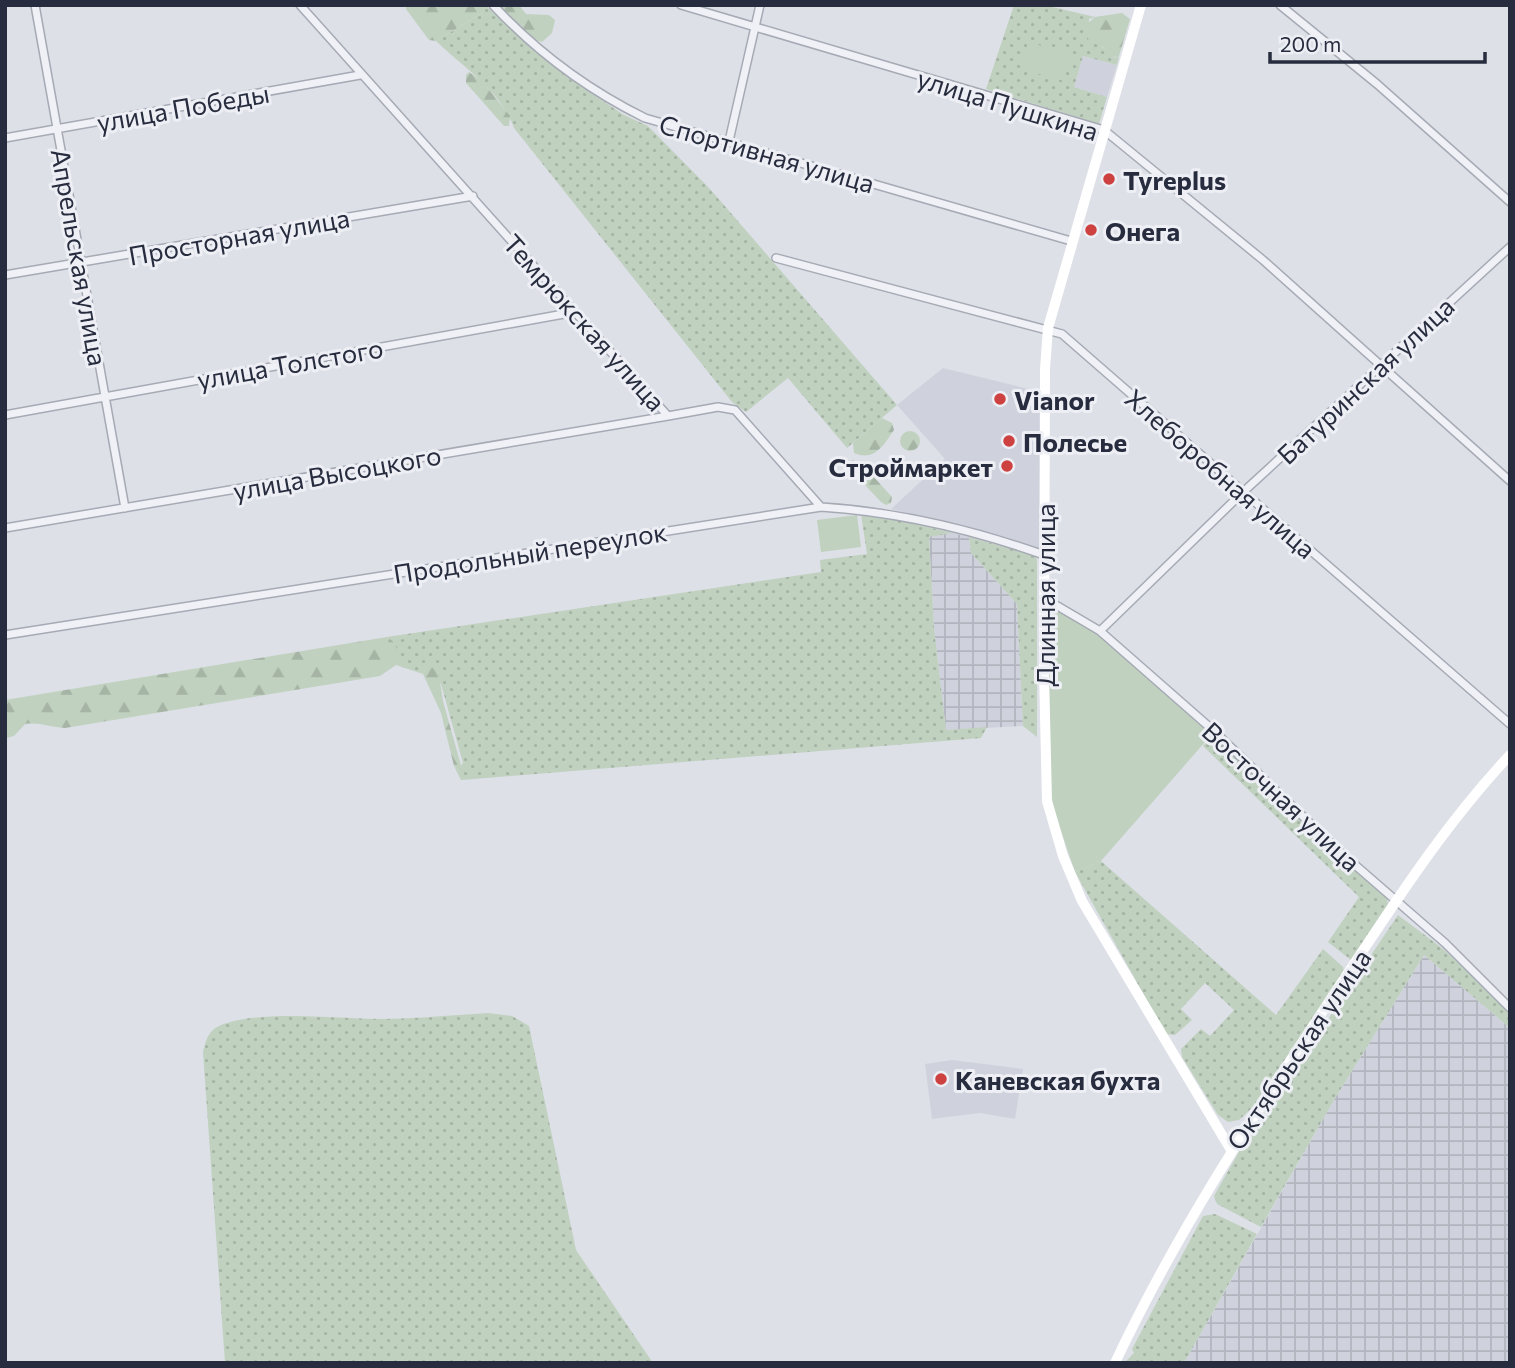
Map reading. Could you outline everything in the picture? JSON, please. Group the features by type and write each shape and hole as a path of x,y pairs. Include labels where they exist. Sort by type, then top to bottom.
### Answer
{"street":[{"name":"Апрельская улица","path":"35,5 79,263 125,508"},
{"name":"Темрюкская улица","path":"300,5 668,416 718,407 735,410 821,507"},
{"name":"Спортивная улица","path":"493,5 535,46 623,107 645,118 1071,241"},
{"name":"улица Пушкина","path":"681,5 1104,130 1263,260 1510,481"},
{"path":"729,141 760,5"},
{"name":"Длинная улица","path":"1140,5 1048,328 1045,369 1044,784 1063,856 1082,901 1122,972 1231,1150"},
{"path":"1280,5 1377,84 1510,202"},
{"name":"улица Победы","path":"5,138 360,75"},
{"name":"Просторная улица","path":"5,275 473,196"},
{"name":"Батуринская улица","path":"1100,631 1242,493 1510,247"},
{"name":"Хлеборобная улица","path":"776,258 1022,325 1048,328 1071,339 1242,493 1510,724"},
{"name":"улица Толстого","path":"5,415 575,312"},
{"name":"улица Высоцкого","path":"5,528 668,416"},
{"path":"821,507 902,514 989,536 1044,555"},
{"name":"Продольный переулок","path":"5,635 821,507"},
{"name":"Восточная улица","path":"1044,598 1100,631 1214,731 1396,901 1445,943 1510,1008"},
{"name":"Октябрьская улица","path":"1115,1363 1166,1262 1231,1150 1396,901 1461,810 1510,755"}],"shaded area":[{"path":"1083,56 1117,65 1107,97 1074,87"},
{"path":"943,368 1041,392 1041,550 975,529 891,509 945,459 897,405"},
{"path":"952,533 969,537 971,553 1017,604 1023,726 946,730 934,628 929,536"},
{"path":"1424,955 1510,1028 1510,1363 1184,1363 1334,1100"},
{"path":"952,1060 1023,1069 1015,1119 980,1113 932,1119 925,1064"}],"green space":[{"path":"406,5 485,5 485,11 436,41 429,40 406,9"},
{"path":"485,5 567,77 624,115 648,126 710,189 897,405 847,448 788,378 746,412 732,402 514,128 491,91 436,41 485,11"},
{"path":"496,5 519,5 526,14 549,15 555,20 552,33 542,42 532,38 524,32 521,25 515,25"},
{"path":"1014,5 1044,5 1095,17 1089,19 1088,40 1100,45 1114,58 1119,56 1117,65 1083,56 1074,87 1107,97 1099,124 986,89"},
{"path":"1122,13 1130,19 1119,56 1111,58 1103,47 1088,40 1083,27 1095,17"},
{"path":"1028,42 1071,54 1064,81 1021,69"},
{"path":"469,72 483,82 510,116 509,126 504,126 466,83 466,75"},
{"path":"882,418 892,423 894,430 886,441 873,454 854,453 853,443"},
{"path":"910,431 917,434 920,441 917,448 910,451 903,448 900,441 903,434"},
{"path":"852,460 862,464 892,497 891,503 886,505 881,502 849,468"},
{"path":"861,514 893,518 952,533 929,537 934,628 946,730 987,727 981,738 461,780 454,766 458,770 463,763 441,684 426,668 423,674 396,665 396,649 387,637 821,572 820,560 867,554"},
{"path":"857,515 861,547 821,552 817,520"},
{"path":"969,537 1033,555 1037,559 1037,737 1023,726 1017,604 971,553"},
{"path":"1056,610 1101,635 1212,734 1101,861 1075,872 1051,802 1049,787 1048,614"},
{"path":"387,637 395,645 397,661 396,665 380,676 65,728 25,724 14,736 5,738 5,700"},
{"path":"426,668 438,669 443,701 462,769 458,770 454,766 441,713 423,674"},
{"path":"1212,734 1387,898 1388,904 1351,960 1328,942 1359,897 1203,746"},
{"path":"1101,861 1276,1015 1323,949 1343,967 1344,972 1252,1108 1239,1120 1228,1122 1218,1115 1182,1057 1181,1049 1201,1029 1210,1036 1234,1010 1205,983 1181,1009 1192,1020 1175,1035 1166,1034 1075,872"},
{"path":"1398,915 1442,948 1510,1012 1510,1028 1424,955 1334,1100 1261,1227 1217,1204 1214,1196 1240,1150"},
{"path":"488,1013 512,1016 529,1026 576,1250 653,1363 225,1363 203,1052 210,1033 219,1026 235,1021 276,1016 394,1019"},
{"path":"1215,1214 1257,1234 1184,1363 1124,1363 1134,1353 1132,1349 1203,1216"}],"place":[{"name":"Tyreplus","path":"1109,179"},
{"name":"Онега","path":"1091,230"},
{"name":"Vianor","path":"1000,399"},
{"name":"Полесье","path":"1009,441"},
{"name":"Строймаркет","path":"1007,466"},
{"name":"Каневская бухта","path":"941,1079"}]}
